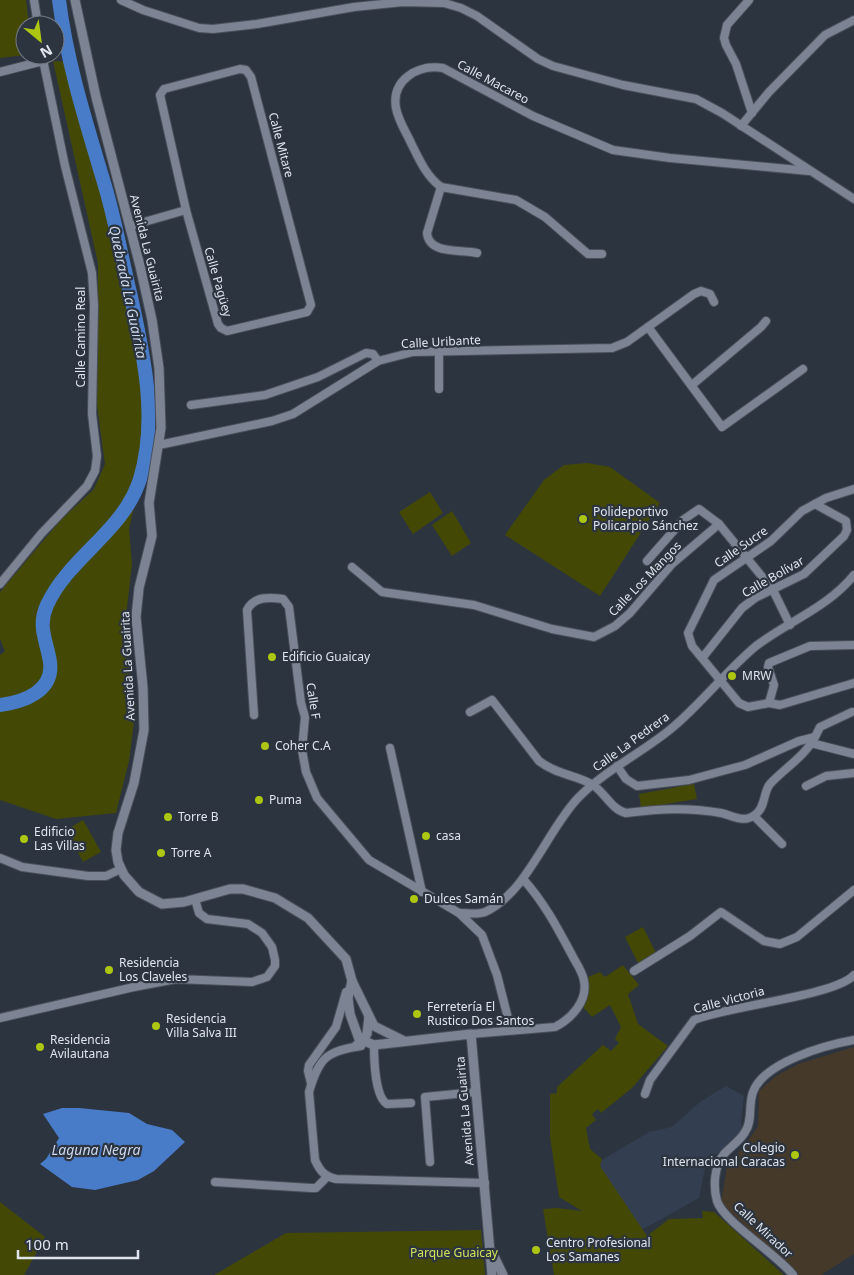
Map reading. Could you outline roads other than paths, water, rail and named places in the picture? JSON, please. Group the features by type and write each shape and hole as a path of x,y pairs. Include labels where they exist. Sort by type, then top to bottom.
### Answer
{"street":[{"path":"34,0 36,15"},
{"name":"Avenida La Guairita","path":"75,0 96,97 130,226 152,320 160,368 159,445 149,503 152,536 137,609 137,636 144,688 144,730 134,783 118,833 116,850 121,869 139,892 155,902 169,904 195,899 230,888 254,891 275,898 308,918 326,935 346,959 352,981 378,1030 404,1041"},
{"path":"121,0 143,10 199,28 213,29 257,24 354,7 403,2 444,3 461,8 477,16 538,59 553,66 623,85 696,99 854,199"},
{"path":"749,0 728,25 724,38 736,64 752,113"},
{"path":"741,126 825,35 854,20"},
{"path":"0,72 21,65"},
{"name":"Calle Camino Real","path":"0,584 41,534 87,486 95,471 97,456 92,414 94,305 92,273 69,183 44,65"},
{"name":"Calle Macareo","path":"441,187 427,174 421,164 398,117 395,102 399,86 404,79 412,73 428,67 443,68 533,116 613,150 662,157 811,172"},
{"name":"Calle Mitare","path":"164,89 240,69 246,70 251,77 311,305 310,309"},
{"name":"Calle Pagüey","path":"164,89 160,95 186,210 221,328 227,331 307,312 310,309"},
{"path":"477,253 436,248 427,239 427,233 441,187 516,200 545,217 588,254 602,254"},
{"path":"130,226 186,210"},
{"name":"Calle Uribante","path":"159,445 272,422 293,414 378,361 401,354 612,348 627,342 694,294 701,291 710,294 714,302"},
{"path":"692,385 762,327 766,321"},
{"path":"648,327 722,427 803,368"},
{"path":"439,352 439,389"},
{"path":"191,405 251,398 282,390 318,377 366,353 373,354 378,361"},
{"name":"Calle Sucre","path":"769,703 748,707 743,706 692,646 688,633 714,580 771,541 802,512 815,504 854,489"},
{"name":"Calle Bolívar","path":"703,657 742,608 804,574 834,548 847,530 846,520 815,504"},
{"path":"647,561 682,520 699,509 719,524 773,590 790,625"},
{"name":"Calle Los Mangos","path":"352,567 382,592 474,605 552,629 594,637 615,626 630,613 672,564 719,524"},
{"name":"Calle La Pedrera","path":"459,913 484,912 496,905 523,879 577,799 592,785 674,726 721,678 757,645 812,612 854,575"},
{"name":"Calle F","path":"254,715 247,610 254,602 267,597 283,599 290,607 301,703 305,717 302,750 306,772 317,798 369,860 459,913 482,935 488,945 511,1030"},
{"path":"854,645 810,646 769,663 768,667 774,688 769,703 782,704 854,683"},
{"path":"470,712 492,700 539,761 547,767 592,785 624,813 679,808 721,813 743,820 754,816 761,810 770,784 813,740 820,727 852,712"},
{"path":"617,766 626,779 634,785 660,785 723,773 756,761 799,741 813,740 854,754"},
{"path":"390,748 422,892"},
{"path":"806,786 826,776 854,773"},
{"path":"754,816 782,844"},
{"path":"0,858 22,867 88,876 106,876 121,869"},
{"path":"470,1034 555,1027 567,1021 581,1002 584,992 584,980 548,911 523,879"},
{"path":"634,971 690,936 720,912 764,941 780,944 797,937 854,890"},
{"path":"0,1018 176,979 252,982 267,977 275,966 275,960 272,947 262,933 248,924 207,919 199,913 195,899"},
{"name":"Calle Victoria","path":"645,1094 650,1080 694,1020 843,983 854,974"},
{"path":"311,1084 308,1070 309,1065 336,1027 346,993 352,981"},
{"name":"Avenida La Guairita","path":"352,981 348,1008 359,1044 373,1045 470,1034 492,1252 492,1275"},
{"path":"369,1016 368,1030 359,1044 326,1056 318,1064 311,1084 309,1092 315,1160 319,1170 327,1177 336,1180 485,1183"},
{"name":"Calle Mirador","path":"793,1275 731,1219 718,1202 715,1177 718,1164 723,1155 748,1127 749,1102 753,1090 768,1073 796,1057 838,1043 854,1040"},
{"path":"373,1045 382,1099 387,1104 411,1103"},
{"path":"430,1162 424,1097 476,1092"},
{"path":"216,1182 316,1188 327,1177"},
{"name":"Avenida La Guairita","path":"492,1252 503,1275"}],"water":[{"name":"Laguna Negra","path":"62,1108 129,1113 147,1124 172,1130 185,1142 154,1171 138,1180 95,1190 72,1187 40,1164 46,1159 59,1138 43,1114"}],"waterway":[{"name":"Quebrada La Guairita","path":"0,705 27,698 42,688 47,681 50,672 50,662 43,627 44,613 47,605 69,572 122,514 140,479 148,434 147,388 136,319 109,200 72,71 59,0"}],"place":[{"name":"Polideportivo Policarpio Sánchez","path":"583,519"},
{"name":"Edificio Guaicay","path":"272,657"},
{"name":"MRW","path":"732,676"},
{"name":"Coher C.A","path":"265,746"},
{"name":"Puma","path":"259,800"},
{"name":"Torre B","path":"168,817"},
{"name":"casa","path":"426,836"},
{"name":"Edificio Las Villas","path":"24,839"},
{"name":"Torre A","path":"161,853"},
{"name":"Dulces Samán","path":"414,899"},
{"name":"Residencia Los Claveles","path":"109,970"},
{"name":"Ferretería El Rustico Dos Santos","path":"417,1014"},
{"name":"Residencia Villa Salva III","path":"156,1026"},
{"name":"Residencia Avilautana","path":"40,1047"},
{"name":"Colegio Internacional Caracas","path":"795,1155"},
{"name":"Centro Profesional Los Samanes","path":"536,1250"}],"park label":[{"name":"Parque Guaicay","path":"454,1253"}]}
